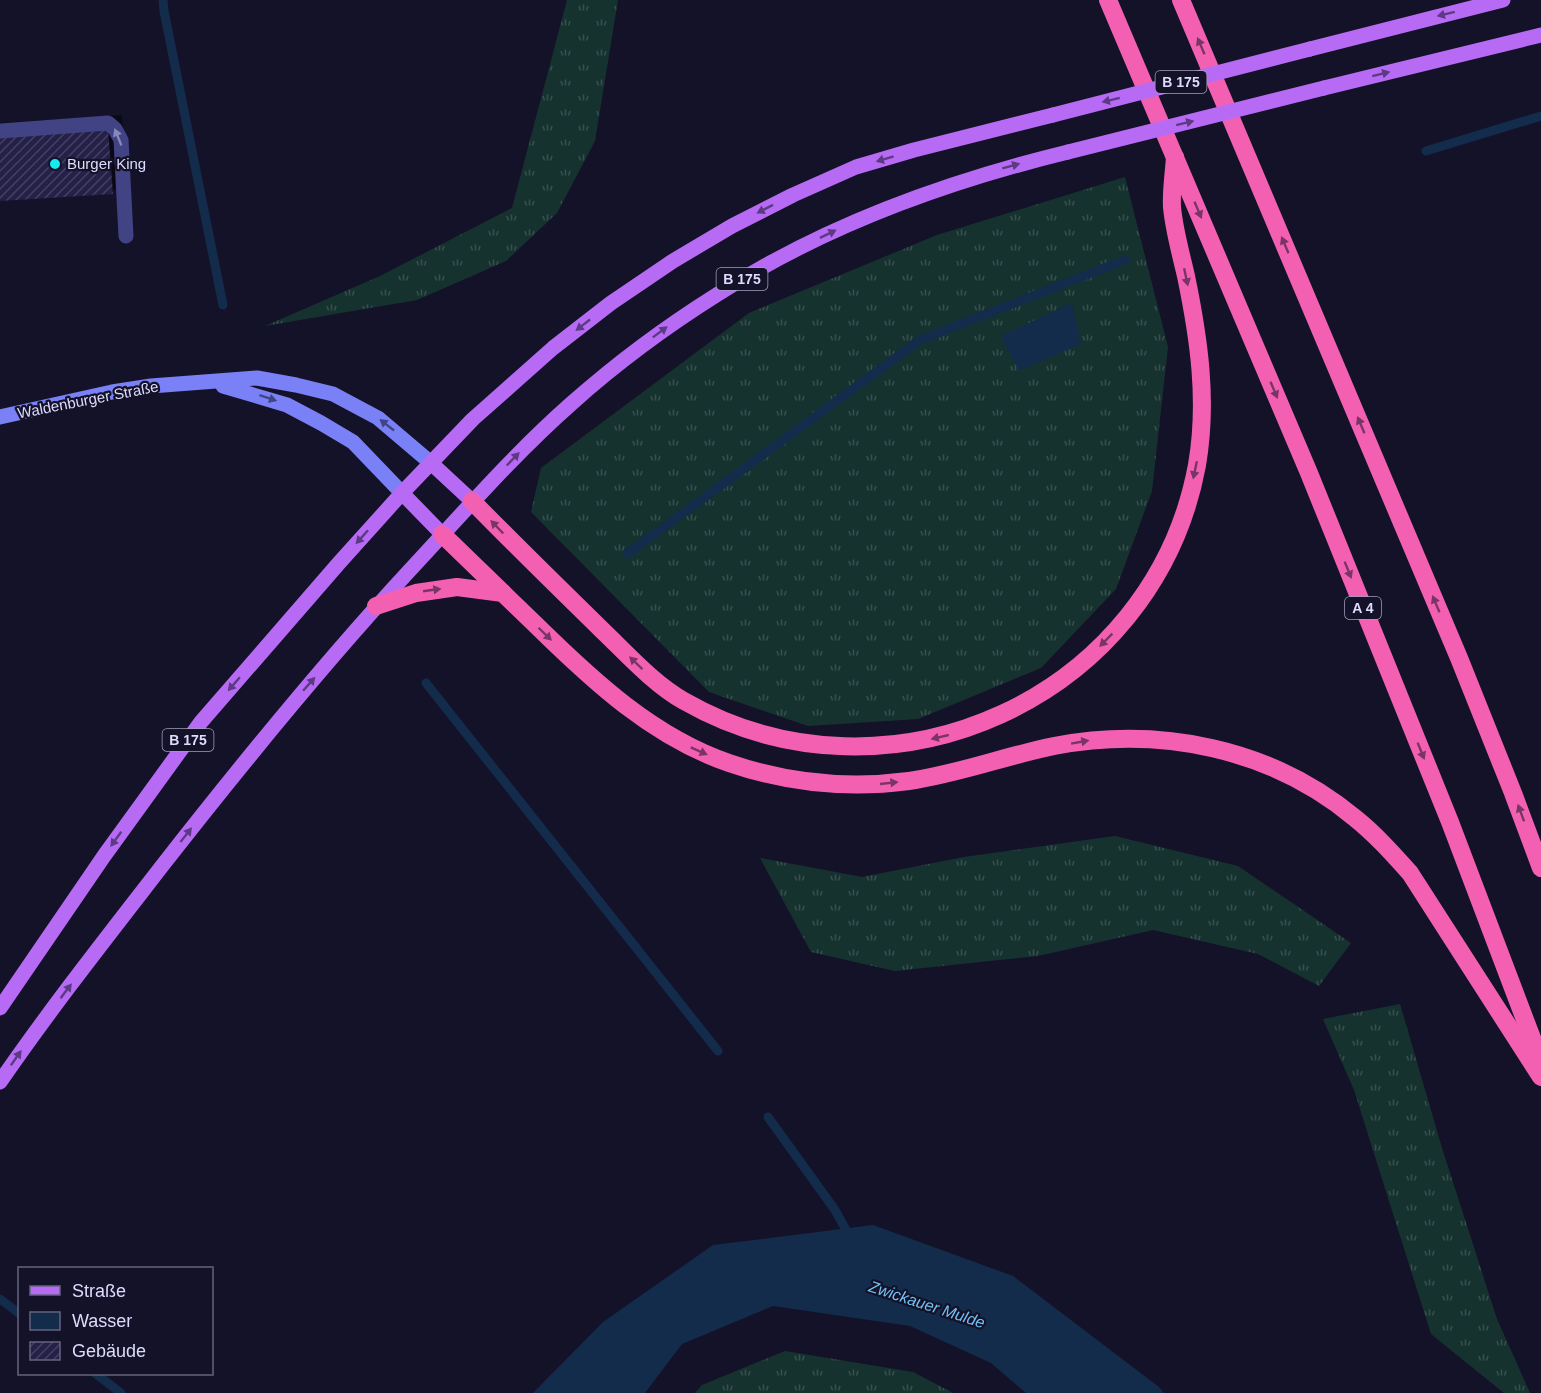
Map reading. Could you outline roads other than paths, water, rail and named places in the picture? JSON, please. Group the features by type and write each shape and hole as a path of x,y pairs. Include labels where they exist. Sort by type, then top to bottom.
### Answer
{"highway":[{"name":"A 4","path":"1108,0 1322,506 1450,822 1541,1062"},
{"path":"1181,0 1459,658 1514,793 1541,868"},
{"path":"472,501 643,669 681,700 717,718 754,732 813,744 872,747 912,743 951,734 989,721 1024,704 1058,683 1117,629 1142,597 1162,563 1179,527 1189,497 1197,465 1201,433 1201,369 1197,332 1172,208 1175,157"},
{"path":"442,534 570,658 644,719 692,748 727,763 764,774 828,784 910,781 1052,747 1092,740 1132,738 1173,740 1213,747 1288,774 1322,794 1354,817 1383,843 1410,873 1541,1077"},
{"path":"376,606 416,593 457,587 503,593"}],"main road":[{"name":"B 175","path":"0,1008 104,856 201,722 402,493 473,419 553,348 611,303 673,261 732,226 856,167 914,150 1503,0"},
{"name":"B 175","path":"0,1082 98,948 249,754 376,606 526,446 603,377 668,326 720,292 793,251 890,206 991,172 1541,34"},
{"path":"431,463 472,501"},
{"path":"402,493 442,534"}],"street":[{"name":"Waldenburger Straße","path":"0,417 112,392 151,386 257,378 296,384 333,394 378,418 431,463"},
{"name":"Waldenburger Straße","path":"211,383 287,405 321,423 353,442 402,493"}],"lane":[{"path":"0,131 108,123 115,129 121,140 126,236"}],"water":[{"path":"1072,303 1081,344 1019,371 1001,336"},
{"name":"Zwickauer Mulde","path":"873,1225 1013,1276 1164,1393 1026,1393 991,1363 910,1326 773,1306 682,1344 645,1393 533,1393 603,1322 713,1245"}],"waterway":[{"path":"163,0 223,305"},
{"path":"1426,151 1541,116"},
{"path":"627,554 920,340 1125,260"},
{"path":"426,683 718,1051"},
{"path":"768,1117 835,1210 851,1239"},
{"path":"0,1299 18,1312"},
{"path":"97,1375 121,1393"}],"place":[{"name":"Burger King","path":"55,164"}]}
